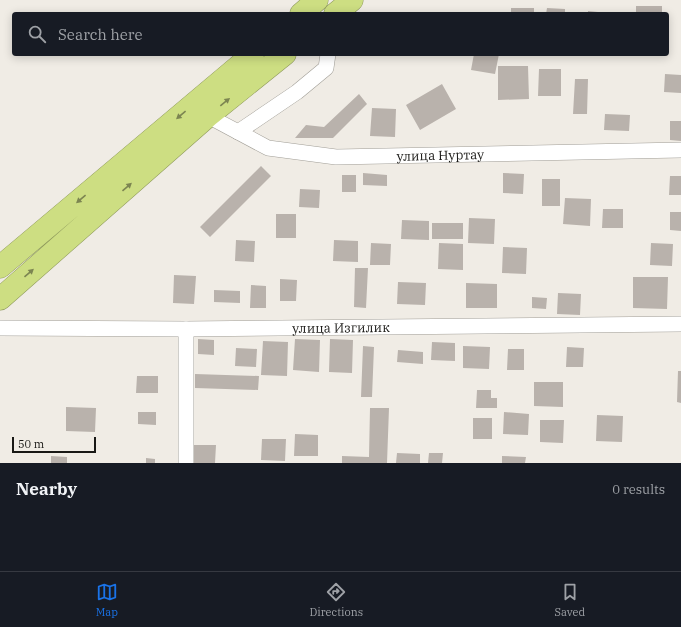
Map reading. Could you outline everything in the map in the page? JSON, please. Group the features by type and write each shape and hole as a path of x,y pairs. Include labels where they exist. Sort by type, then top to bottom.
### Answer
{"highway":[{"path":"303,12 317,0"},
{"path":"337,12 352,0"},
{"path":"0,267 251,56"},
{"path":"0,299 208,116 283,56"}],"street":[{"path":"238,132 296,92 326,68 328,56"},
{"name":"улица Нуртау","path":"208,116 268,148 336,157 681,150"},
{"name":"улица Изгилик","path":"0,328 186,329 681,324"},
{"path":"186,329 186,463"}],"building":[{"path":"636,6 662,6 662,12 636,12"},
{"path":"511,8 534,8 534,12 511,12"},
{"path":"547,8 565,9 565,12 546,12"},
{"path":"474,56 499,56 495,74 471,70"},
{"path":"498,66 528,66 529,99 498,100"},
{"path":"539,69 561,69 561,96 538,96"},
{"path":"665,74 681,75 681,93 664,92"},
{"path":"575,79 588,79 587,114 573,114"},
{"path":"442,84 456,109 420,130 406,105"},
{"path":"359,94 367,104 333,138 295,138 306,125 324,127"},
{"path":"372,108 396,109 395,137 370,136"},
{"path":"605,114 630,115 629,131 604,130"},
{"path":"670,121 681,121 681,141 670,140"},
{"path":"261,166 271,176 210,237 200,227"},
{"path":"363,173 387,175 387,186 363,185"},
{"path":"503,173 524,174 523,194 503,193"},
{"path":"342,175 356,175 356,192 342,192"},
{"path":"670,176 681,176 681,195 669,195"},
{"path":"542,179 560,179 560,206 542,206"},
{"path":"300,189 320,190 319,208 299,207"},
{"path":"565,198 591,199 590,226 563,224"},
{"path":"603,209 623,209 623,228 602,228"},
{"path":"670,212 681,212 681,231 670,230"},
{"path":"276,214 296,214 296,238 276,238"},
{"path":"469,218 495,219 494,244 468,243"},
{"path":"402,220 429,221 429,240 401,239"},
{"path":"432,223 463,223 463,239 432,239"},
{"path":"236,240 255,241 254,262 235,261"},
{"path":"334,240 358,241 358,262 333,261"},
{"path":"371,243 391,244 390,265 370,265"},
{"path":"439,243 463,244 463,270 438,269"},
{"path":"651,243 673,244 672,266 650,265"},
{"path":"503,247 527,248 526,274 502,273"},
{"path":"355,268 368,268 366,308 354,307"},
{"path":"174,275 196,276 194,304 173,303"},
{"path":"633,277 668,277 667,309 633,308"},
{"path":"280,279 297,280 296,301 280,301"},
{"path":"398,282 426,283 425,305 397,304"},
{"path":"466,283 497,284 497,308 466,308"},
{"path":"251,285 266,286 266,308 250,308"},
{"path":"214,290 240,291 240,303 214,302"},
{"path":"558,293 581,294 580,315 557,314"},
{"path":"532,297 547,298 546,309 532,308"},
{"path":"198,339 214,340 214,355 198,354"},
{"path":"295,339 320,340 319,372 293,370"},
{"path":"330,339 353,340 352,373 329,372"},
{"path":"263,341 288,342 287,376 261,375"},
{"path":"432,342 455,343 455,361 431,360"},
{"path":"363,346 374,347 372,397 361,397"},
{"path":"463,346 490,347 489,369 463,368"},
{"path":"567,347 584,348 583,367 566,367"},
{"path":"236,348 257,349 256,367 235,366"},
{"path":"508,349 524,349 524,370 507,370"},
{"path":"398,350 423,352 423,364 397,362"},
{"path":"678,371 681,371 681,403 677,402"},
{"path":"195,374 259,376 258,390 195,388"},
{"path":"137,376 158,376 158,393 136,393"},
{"path":"534,382 563,382 563,407 534,406"},
{"path":"477,390 491,390 491,398 497,398 497,408 476,408"},
{"path":"66,407 96,408 95,432 66,431"},
{"path":"370,408 389,408 387,463 342,463 342,456 369,457"},
{"path":"138,412 156,412 156,425 138,424"},
{"path":"504,412 529,414 528,435 503,434"},
{"path":"597,415 623,416 622,442 596,441"},
{"path":"473,418 492,418 492,439 473,439"},
{"path":"540,420 564,420 563,443 540,442"},
{"path":"295,434 318,435 318,456 294,456"},
{"path":"262,439 286,439 285,461 261,460"},
{"path":"194,445 216,445 215,463 193,463"},
{"path":"397,453 420,454 420,463 396,463"},
{"path":"429,453 443,453 442,463 428,463"},
{"path":"51,456 67,457 67,463 51,463"},
{"path":"502,456 526,457 525,463 502,463"},
{"path":"146,458 155,459 155,463 146,463"}]}
